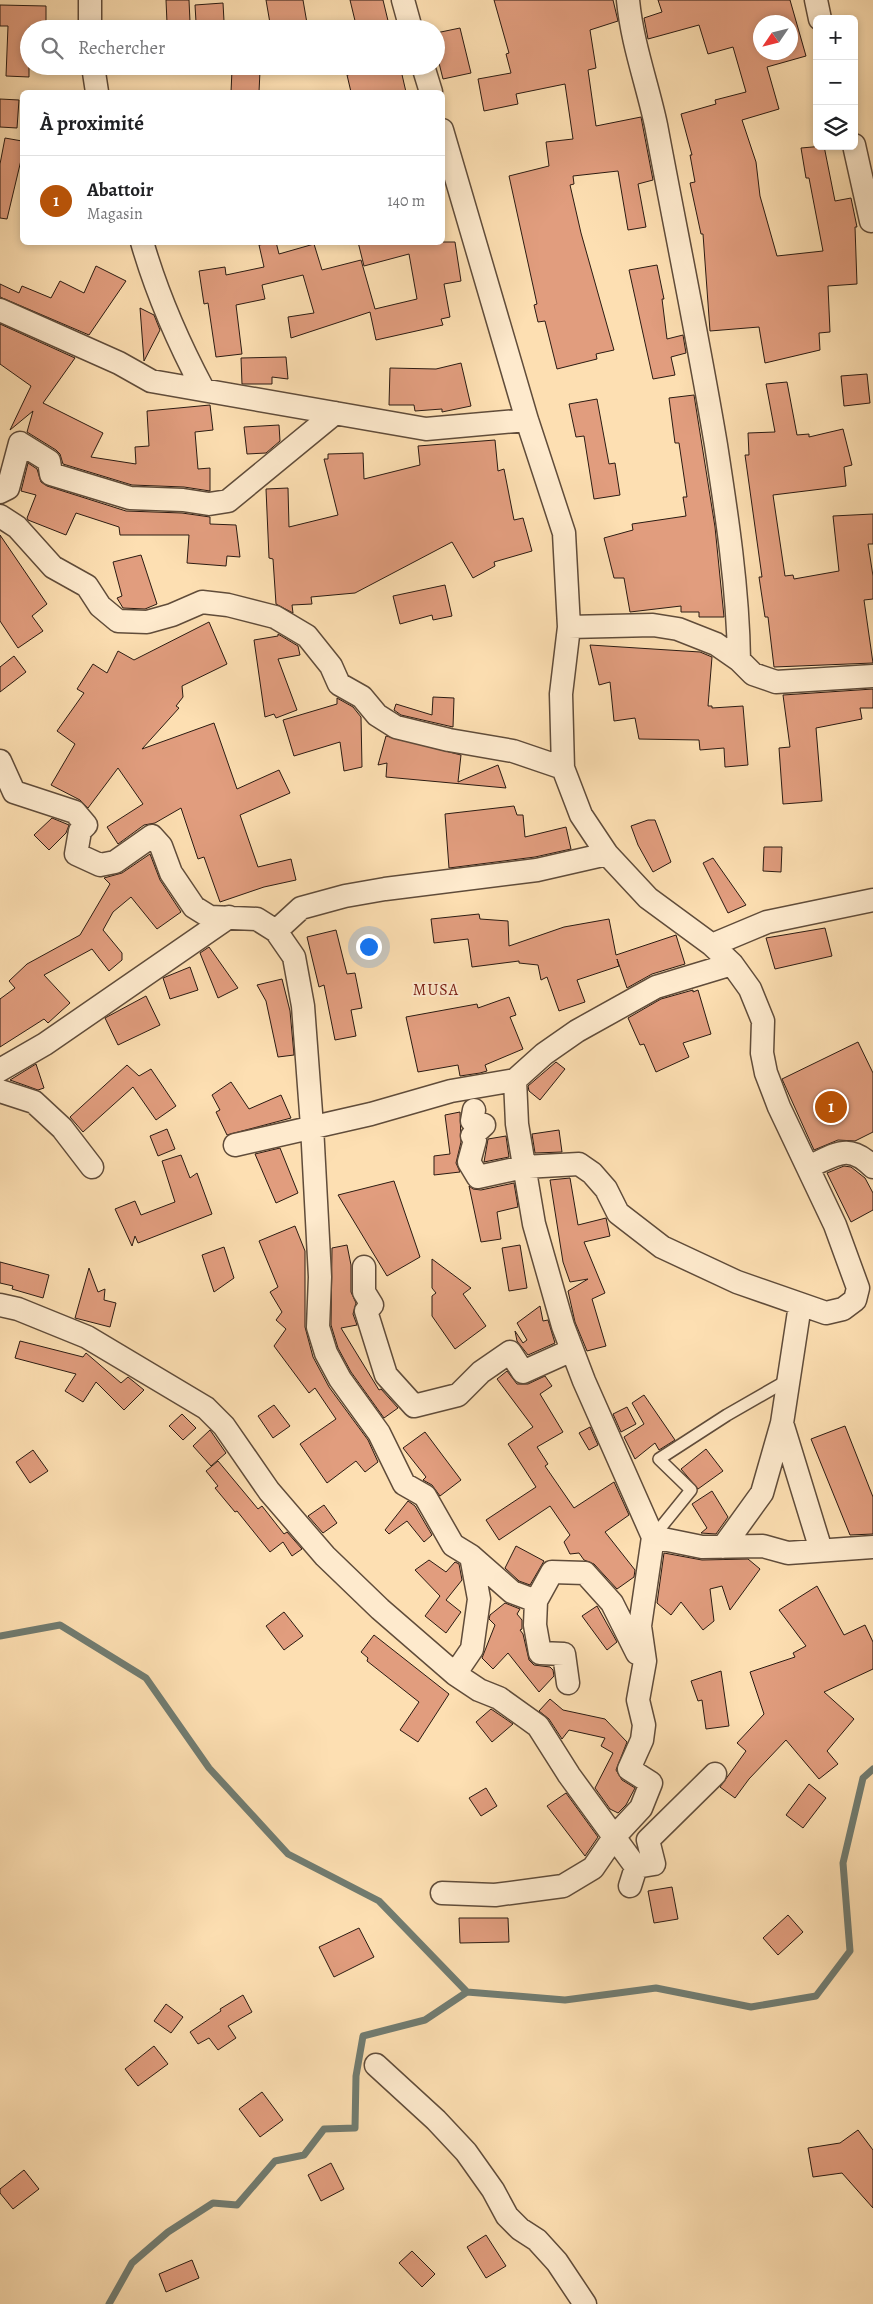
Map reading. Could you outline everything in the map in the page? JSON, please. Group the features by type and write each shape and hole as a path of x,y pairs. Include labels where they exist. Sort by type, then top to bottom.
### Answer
{"street":[{"path":"90,0 90,20"},
{"path":"403,0 409,20"},
{"path":"628,0 630,28 654,116 704,372 726,508 738,617 739,660"},
{"path":"816,0 819,15"},
{"path":"94,75 97,90"},
{"path":"426,75 430,90"},
{"path":"445,140 527,420 564,534 569,627 561,694 563,768 581,816 607,854 648,898 712,945 732,964 750,989 763,1021 762,1053 766,1073 778,1107 835,1224 858,1288 855,1300 843,1309 826,1313 709,1271 662,1247 618,1213 606,1189 592,1173 579,1164 524,1167 478,1177 469,1162 475,1140 472,1136 484,1125 472,1120 474,1110"},
{"path":"855,150 871,221"},
{"path":"143,245 163,307 180,346 203,389"},
{"path":"0,310 119,363 151,381 426,429 527,420"},
{"path":"0,492 8,488 20,443 49,461 51,474 85,486 130,498 183,500 209,504 228,501 335,413"},
{"path":"0,516 17,527 53,566 87,586 100,606 118,621 147,622 202,602 228,604 275,617 307,636 331,666 339,684 362,697 377,715 396,727 449,740 513,751 563,768"},
{"path":"569,627 653,625 678,629 716,644 739,660 753,674 776,682 873,676"},
{"path":"0,761 14,792 75,812 86,825 80,831 76,854 100,865 115,862 152,836 161,846 171,873 194,907 210,917 257,919 276,931 294,957 302,998 312,1126 320,1277 318,1327 326,1353 340,1379 379,1433 404,1484 425,1496 453,1545 471,1556 512,1592 536,1601"},
{"path":"276,931 301,908 345,896 385,889 537,870 607,854"},
{"path":"712,945 767,922 873,900"},
{"path":"0,1070 45,1044 229,917"},
{"path":"235,1145 371,1114 451,1091 515,1080 544,1054 577,1031 656,987 732,964"},
{"path":"442,1893 495,1895 563,1886 594,1868 615,1836 641,1808 651,1784 629,1769 642,1740 644,1725 638,1700 645,1661 640,1626 653,1537 584,1381 546,1270 534,1224 524,1167 517,1124 515,1080"},
{"path":"0,1091 34,1102 62,1128 92,1167"},
{"path":"808,1167 847,1151 854,1153 873,1167"},
{"path":"364,1267 364,1292 372,1305 366,1311 386,1376 414,1406 458,1395 481,1372 510,1352 523,1372 572,1350"},
{"path":"0,1305 18,1309 87,1337 206,1408 224,1426 270,1491 325,1556 380,1609 455,1674 479,1690 499,1698 538,1726 569,1775 615,1836 633,1877 654,1864 648,1840 716,1774"},
{"path":"722,1547 762,1492 782,1423 800,1305"},
{"path":"782,1423 821,1550"},
{"path":"653,1537 702,1547 763,1546 788,1552 873,1548"},
{"path":"455,1674 472,1649 479,1599 471,1556"},
{"path":"568,1682 564,1654 540,1653 535,1625 536,1601 552,1572 585,1573 612,1603 631,1636 644,1670"},
{"path":"376,2066 436,2120 466,2152 493,2190 507,2216 520,2229 537,2240 557,2262 585,2304"}],"lane":[{"path":"653,1537 691,1490 659,1459 727,1415 789,1379"}],"building":[{"path":"166,0 189,0 190,20 167,20"},
{"path":"266,0 303,0 306,20 269,20"},
{"path":"350,0 383,0 388,20 355,20"},
{"path":"494,0 613,0 618,21 590,30 596,68 588,70 596,126 641,117 653,180 638,184 646,227 628,230 618,171 573,176 574,184 570,185 581,233 614,350 596,354 597,359 557,369 545,321 538,322 534,305 537,304 509,176 549,166 546,142 573,139 565,84 516,94 518,104 484,111 478,79 511,73 506,54 509,53"},
{"path":"658,0 790,0 794,15 753,15 753,60 792,60 767,67 779,109 742,120 756,162 760,196 777,256 823,251 809,178 806,178 801,148 813,147 813,150 825,150 835,201 851,198 857,227 855,227 857,284 828,286 830,332 819,333 820,350 765,363 759,327 710,331 703,234 701,234 690,183 695,182 690,155 692,155 681,114 716,104 715,100 746,92 733,47 708,54 699,25 648,39 644,18 662,12"},
{"path":"223,3 224,20 196,20 195,5"},
{"path":"0,5 46,6 46,20 20,20 20,75 29,75 29,77 6,76 8,26 0,26"},
{"path":"460,28 471,73 443,79 442,75 445,75 445,31"},
{"path":"798,28 806,56 798,58"},
{"path":"232,75 260,75 259,90 231,90"},
{"path":"347,75 402,75 406,90 351,90"},
{"path":"0,99 19,100 17,128 0,127"},
{"path":"5,138 20,141 20,164 7,219 0,218 0,164"},
{"path":"445,242 455,242 461,281 444,284 450,317 441,319 443,325 376,340 370,312 291,338 288,317 314,313 303,275 262,285 265,299 236,305 242,354 216,357 208,303 204,304 199,271 225,267 226,275 264,267 259,245 277,245 279,254 314,245 322,270 361,260 375,309 417,299 409,254 364,266 359,245 445,245"},
{"path":"657,265 664,299 662,299 667,339 683,335 686,353 671,357 675,375 653,379 629,270"},
{"path":"96,266 126,281 89,335 0,297 0,284 19,293 22,286 51,298 60,281 84,293"},
{"path":"140,308 154,315 160,330 144,361"},
{"path":"0,324 75,358 43,403 103,433 91,457 136,464 135,447 149,446 147,411 210,405 213,430 195,432 198,469 210,468 210,491 184,487 132,485 63,464 60,454 56,450 27,432 33,411 10,430 31,386 0,364"},
{"path":"286,357 288,379 272,377 272,384 242,384 241,358"},
{"path":"461,363 471,406 442,412 442,409 415,411 414,405 389,405 390,368 436,369"},
{"path":"867,374 870,403 844,406 841,376"},
{"path":"787,382 797,435 809,434 809,437 843,429 852,465 844,467 846,486 773,495 785,576 793,575 794,579 839,571 833,516 873,514 873,544 868,544 873,576 873,599 864,600 873,663 774,667 768,617 765,617 759,577 762,577 745,455 749,455 748,433 775,432 766,384"},
{"path":"694,395 715,527 724,617 699,617 699,612 681,612 681,606 630,612 624,578 614,578 604,538 633,530 632,524 686,516 683,497 687,497 679,443 675,443 669,398"},
{"path":"597,399 609,464 615,463 620,495 594,499 584,436 576,437 569,404"},
{"path":"279,425 280,441 266,453 247,454 244,427"},
{"path":"495,440 498,471 504,469 514,520 523,518 532,551 494,562 495,566 473,578 452,542 355,593 311,597 312,604 292,605 293,613 276,604 273,559 269,558 266,489 288,488 289,527 338,515 324,459 328,459 328,454 363,453 364,479 420,465 418,446"},
{"path":"28,463 37,469 41,482 47,486 126,511 182,513 210,517 210,524 236,525 240,557 227,556 226,566 187,563 189,535 120,535 119,527 76,513 66,535 28,520 27,518 36,495 21,491"},
{"path":"0,535 47,604 32,616 43,631 18,648 0,621"},
{"path":"141,555 157,604 145,609 123,608 117,598 122,596 113,562"},
{"path":"445,585 452,616 433,620 432,615 400,624 393,596"},
{"path":"209,622 227,664 182,686 183,697 176,706 179,708 142,749 214,723 237,789 279,770 290,793 240,815 258,867 291,859 296,880 264,887 220,902 204,857 198,859 181,808 155,823 144,825 118,844 107,827 143,804 118,768 88,808 80,800 51,785 75,744 57,731 84,693 77,689 93,664 107,673 118,651 134,660"},
{"path":"278,634 298,646 300,655 278,659 297,710 276,718 274,714 265,717 254,640 278,636"},
{"path":"590,645 700,652 712,657 708,706 712,706 712,708 743,706 748,765 725,767 724,748 700,750 699,740 639,739 635,718 614,721 610,682 599,685"},
{"path":"14,656 26,672 0,692 0,667"},
{"path":"873,689 873,708 860,708 862,719 816,728 822,801 783,804 779,748 790,747 783,695"},
{"path":"433,697 454,698 453,727 401,715 394,710 396,704 432,715"},
{"path":"337,698 353,707 361,717 362,767 344,771 340,742 294,756 283,720 337,704"},
{"path":"386,736 461,755 458,782 498,765 506,788 386,777 387,763 378,765"},
{"path":"514,806 517,815 523,815 525,837 566,827 571,849 535,857 449,868 445,814"},
{"path":"52,818 69,825 66,833 49,850 34,835"},
{"path":"648,820 655,820 671,862 653,872 638,845 631,826"},
{"path":"764,847 782,847 781,872 763,871"},
{"path":"150,854 160,880 181,912 157,929 131,897 113,912 103,930 122,953 122,960 109,971 92,949 44,975 70,1003 48,1023 44,1019 0,1047 0,999 15,988 9,981 27,964 80,935 110,884 104,878 122,873"},
{"path":"713,858 746,905 728,913 703,863"},
{"path":"479,914 480,919 508,921 509,946 564,927 609,919 616,955 676,935 685,964 652,974 627,988 617,959 619,966 577,980 585,1002 559,1011 547,977 541,980 538,965 519,963 519,961 472,967 468,939 434,943 431,919"},
{"path":"825,928 832,956 775,969 766,938"},
{"path":"336,930 347,974 355,973 362,1008 351,1010 356,1036 335,1040 324,985 319,987 307,937"},
{"path":"209,947 238,988 218,998 200,953"},
{"path":"190,967 198,990 170,999 163,978"},
{"path":"282,979 290,1011 294,1055 278,1057 266,1001 257,985"},
{"path":"693,990 693,992 698,990 711,1034 683,1043 689,1057 656,1072 644,1044 640,1045 628,1018 661,999"},
{"path":"146,996 160,1025 118,1045 105,1018"},
{"path":"509,997 516,1015 510,1017 523,1049 485,1065 487,1071 480,1073 460,1076 458,1065 418,1072 406,1017 477,1004 478,1008"},
{"path":"858,1042 873,1073 873,1132 855,1141 838,1140 814,1150 782,1079"},
{"path":"556,1062 565,1069 540,1100 529,1091 528,1086"},
{"path":"36,1064 44,1088 38,1090 10,1080"},
{"path":"127,1065 139,1076 151,1069 176,1106 156,1120 133,1087 83,1132 70,1117"},
{"path":"231,1082 249,1109 281,1095 291,1118 227,1135 216,1112 220,1110 212,1095"},
{"path":"460,1112 461,1142 456,1163 460,1172 434,1175 434,1156 450,1154 445,1115"},
{"path":"167,1129 175,1149 158,1156 150,1136"},
{"path":"559,1130 562,1152 535,1153 532,1134"},
{"path":"506,1136 509,1157 484,1162 488,1139"},
{"path":"280,1148 298,1193 276,1203 255,1154"},
{"path":"181,1155 190,1178 197,1173 212,1214 138,1243 135,1236 132,1246 115,1209 135,1201 141,1215 175,1202 162,1161"},
{"path":"844,1166 851,1167 865,1178 873,1193 873,1210 851,1222 827,1173"},
{"path":"570,1178 578,1225 606,1218 610,1236 584,1242 605,1293 592,1299 606,1346 587,1351 575,1322 568,1291 588,1279 570,1282 563,1262 550,1180"},
{"path":"394,1181 420,1257 387,1276 338,1195"},
{"path":"514,1183 518,1207 497,1212 501,1239 481,1242 469,1186 473,1189 481,1190"},
{"path":"295,1226 305,1251 305,1327 313,1357 329,1387 368,1440 378,1462 365,1472 356,1461 327,1483 300,1444 336,1419 315,1388 309,1393 274,1346 286,1329 276,1320 282,1312 270,1292 278,1287 259,1241"},
{"path":"347,1245 351,1265 351,1292 356,1303 353,1314 357,1325 341,1328 379,1390 381,1389 398,1408 384,1418 351,1372 338,1348 331,1325 332,1248"},
{"path":"520,1245 527,1288 509,1291 502,1248"},
{"path":"224,1247 234,1278 214,1292 202,1255"},
{"path":"432,1259 471,1288 463,1294 486,1326 455,1349 432,1316 432,1296 436,1293 432,1288"},
{"path":"0,1262 49,1275 43,1298 12,1289 13,1286 0,1283"},
{"path":"89,1268 98,1292 105,1289 104,1300 116,1303 110,1327 75,1318"},
{"path":"540,1306 543,1321 548,1320 555,1343 528,1355 517,1341 515,1331 523,1343 527,1340 517,1323"},
{"path":"20,1341 83,1357 86,1353 121,1383 128,1377 144,1390 124,1410 96,1382 83,1402 65,1391 76,1374 15,1358"},
{"path":"507,1371 517,1384 528,1384 545,1376 552,1386 540,1394 563,1432 537,1447 548,1464 545,1466 574,1508 614,1482 629,1515 605,1532 635,1570 634,1577 617,1589 594,1564 584,1560 579,1553 570,1554 564,1542 570,1535 550,1506 499,1540 486,1520 536,1487 508,1444 533,1427 497,1379"},
{"path":"644,1395 675,1440 659,1450 655,1443 635,1459 624,1437 644,1424 632,1403"},
{"path":"274,1405 290,1426 273,1438 258,1416"},
{"path":"627,1407 636,1424 621,1432 613,1414"},
{"path":"182,1414 196,1428 183,1440 169,1426"},
{"path":"845,1426 873,1497 873,1534 850,1535 811,1439"},
{"path":"590,1427 598,1445 589,1450 579,1433"},
{"path":"210,1430 226,1453 211,1466 193,1446"},
{"path":"425,1432 461,1480 440,1496 432,1485 423,1480 426,1477 403,1448"},
{"path":"706,1449 723,1471 698,1489 681,1469"},
{"path":"33,1450 48,1471 30,1483 16,1462"},
{"path":"218,1461 258,1509 262,1506 284,1534 287,1532 302,1549 292,1556 283,1542 270,1552 237,1511 235,1512 215,1488 218,1486 206,1471"},
{"path":"712,1491 728,1517 716,1534 701,1533 707,1528 692,1504"},
{"path":"408,1501 415,1506 432,1535 424,1542 407,1521 389,1534 385,1530"},
{"path":"324,1505 337,1523 323,1533 308,1516"},
{"path":"516,1546 544,1561 530,1585 519,1581 505,1568"},
{"path":"664,1553 702,1560 748,1559 760,1569 730,1610 722,1586 710,1589 714,1621 703,1630 681,1602 671,1615 657,1603"},
{"path":"429,1560 446,1572 455,1562 459,1564 462,1580 446,1600 461,1612 446,1633 425,1616 440,1596 415,1570"},
{"path":"817,1586 844,1635 865,1625 873,1642 873,1669 824,1692 854,1719 827,1751 838,1764 819,1779 786,1740 749,1779 735,1798 720,1787 746,1751 737,1743 764,1714 750,1672 795,1657 793,1653 806,1646 779,1610"},
{"path":"505,1603 520,1609 517,1614 522,1620 522,1629 520,1630 523,1634 529,1660 534,1665 550,1667 553,1670 554,1676 539,1692 508,1653 493,1669 482,1658 495,1625 489,1619 490,1615"},
{"path":"597,1606 617,1642 607,1650 582,1616"},
{"path":"284,1612 303,1636 284,1650 266,1626"},
{"path":"374,1635 449,1694 418,1742 400,1730 419,1702 367,1661 368,1658 361,1652"},
{"path":"721,1671 729,1726 706,1729 702,1700 698,1701 691,1681"},
{"path":"550,1699 563,1710 605,1719 627,1742 616,1770 622,1780 635,1788 626,1805 618,1813 610,1809 595,1788 613,1753 601,1746 605,1738 569,1730 562,1739 549,1719 539,1711"},
{"path":"491,1709 513,1724 492,1742 476,1722"},
{"path":"809,1784 826,1798 803,1828 786,1815"},
{"path":"486,1788 497,1806 481,1816 469,1798"},
{"path":"566,1793 598,1837 585,1856 547,1806"},
{"path":"672,1887 678,1919 654,1923 648,1891"},
{"path":"788,1915 803,1932 778,1955 763,1938"},
{"path":"459,1918 508,1918 509,1942 460,1943"},
{"path":"359,1928 374,1957 334,1977 319,1947"},
{"path":"243,1995 252,2012 228,2026 236,2038 218,2050 209,2038 198,2044 190,2032 221,2011 220,2009"},
{"path":"166,2004 183,2017 171,2033 154,2021"},
{"path":"154,2046 168,2064 138,2086 125,2069"},
{"path":"262,2092 283,2120 260,2137 239,2109"},
{"path":"858,2130 873,2150 873,2208 842,2173 813,2177 808,2148 840,2143"},
{"path":"331,2163 344,2189 321,2201 308,2175"},
{"path":"24,2170 39,2189 13,2209 0,2193 0,2189"},
{"path":"486,2235 506,2266 486,2278 467,2247"},
{"path":"412,2251 435,2274 422,2287 399,2263"},
{"path":"192,2260 199,2278 166,2292 159,2274"}],"waterway":[{"path":"0,1636 60,1625 146,1678 209,1768 288,1854 379,1901 467,1992"},
{"path":"109,2304 132,2263 168,2232 213,2203 237,2205 275,2161 304,2155 324,2129 355,2128 356,2076 363,2036 425,2020 467,1992 565,2000 656,1988 751,2007 816,1996 850,1951 843,1863 863,1778 873,1769"}],"place":[{"name":"Abattoir","path":"831,1107"}],"district":[{"name":"MUSA","path":"436,989"}]}
